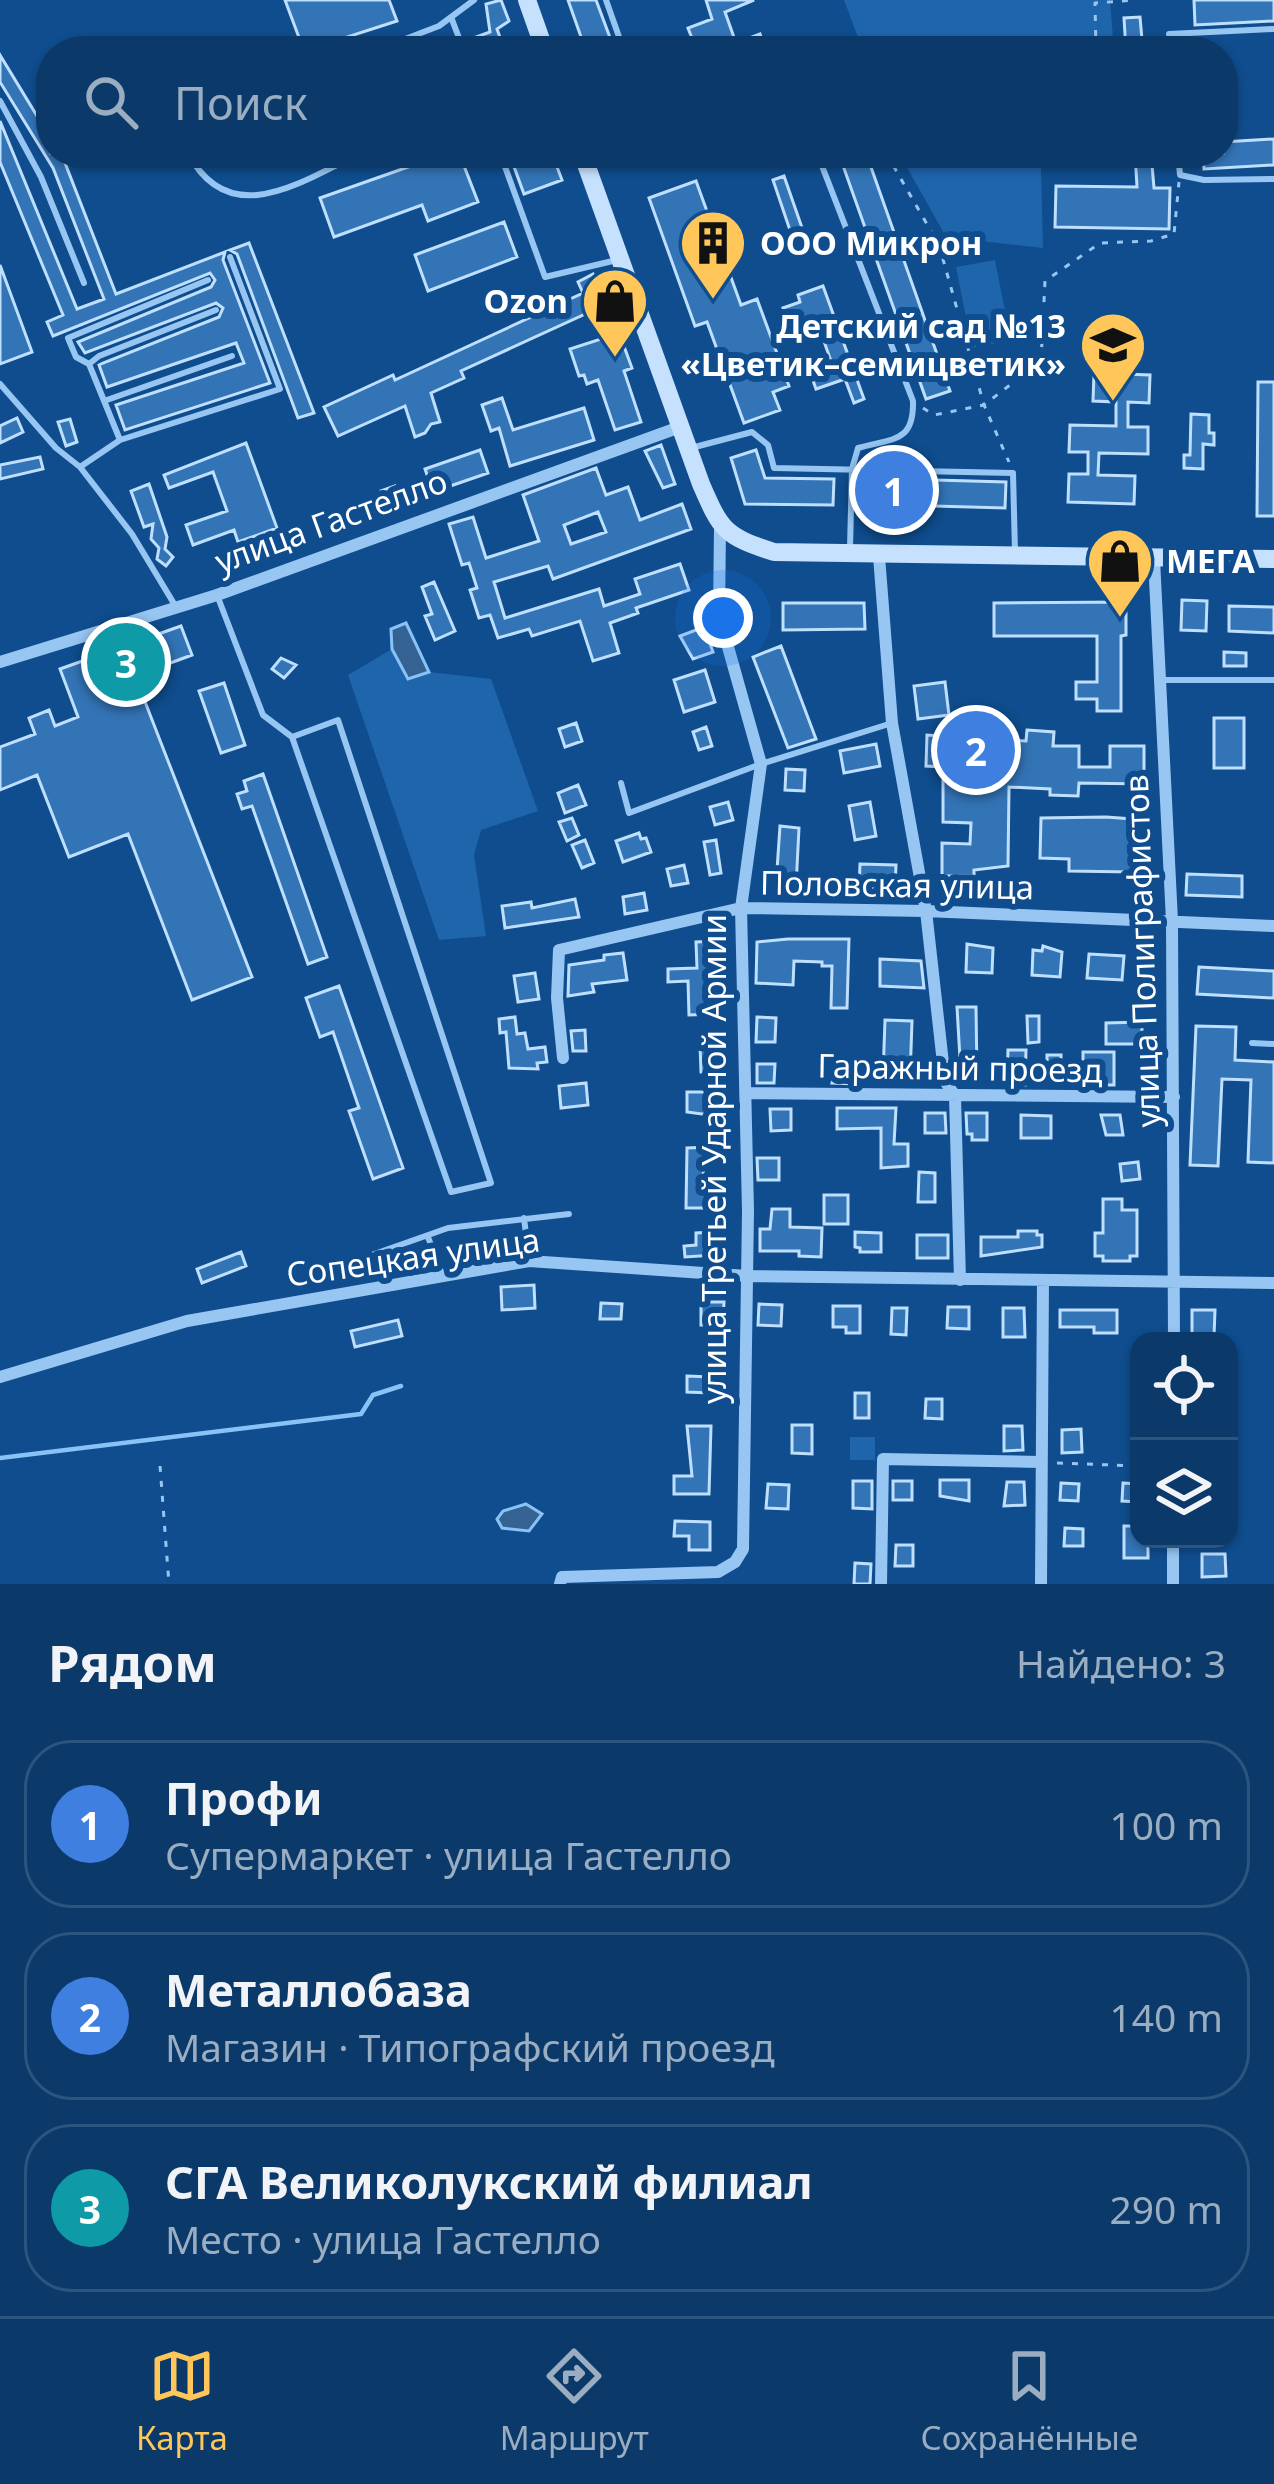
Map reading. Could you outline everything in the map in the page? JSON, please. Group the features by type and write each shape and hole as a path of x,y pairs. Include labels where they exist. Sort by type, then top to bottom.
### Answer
{"main road":[{"path":"527,0 540,36"},
{"name":"улица Третьей Ударной Армии","path":"587,168 720,527"},
{"path":"720,527 748,544 774,552 1274,560"}],"street":[{"name":"улица Гастелло","path":"0,662 217,595 680,427"},
{"name":"улица Третьей Ударной Армии","path":"560,1584 562,1577 718,1572 735,1562 743,1549 747,1276 742,908 761,764 719,615 720,527"},
{"path":"879,556 892,723 926,911 945,1081 955,1096 960,1280"},
{"name":"улица Полиграфистов","path":"1154,559 1172,921 1174,1332"},
{"name":"Половская улица","path":"563,1058 557,998 559,950 742,908 1274,926"},
{"name":"Гаражный проезд","path":"746,1093 1174,1097"},
{"name":"Сопецкая улица","path":"0,1377 187,1322 529,1262 747,1276 1274,1283"},
{"path":"1041,1584 1042,1280"},
{"path":"881,1584 883,1459 1040,1462"},
{"path":"1173,1548 1173,1584"}],"lane":[{"path":"413,36 439,26 474,0"},
{"path":"605,0 618,36"},
{"path":"451,17 458,36"},
{"path":"1169,36 1274,29"},
{"path":"0,101 36,168"},
{"path":"36,168 84,283"},
{"path":"201,168 214,183 243,198 278,194 330,168"},
{"path":"505,168 545,278 620,259"},
{"path":"823,168 913,401 914,422 905,435 858,448 852,470 850,556"},
{"path":"1179,168 1180,175 1204,180 1274,179"},
{"path":"80,467 120,440 280,389 230,257"},
{"path":"120,440 89,364 76,357 68,338 208,280"},
{"path":"89,364 216,310"},
{"path":"104,401 232,356"},
{"path":"0,385 56,448 80,467 132,535 176,607"},
{"path":"688,449 752,432 768,445 774,468 1013,473 1015,557"},
{"path":"217,595 262,715 292,737 451,1192 490,1183 338,721 292,737"},
{"path":"1160,680 1274,680"},
{"path":"621,783 629,813 761,764 892,723"},
{"path":"1252,1043 1274,1044"},
{"path":"364,1258 448,1228 569,1214"},
{"path":"524,1218 529,1262"},
{"path":"428,1238 443,1278"}],"path":[{"path":"1096,36 1095,3 1136,0"},
{"path":"895,168 939,245 984,405 1013,473"},
{"path":"913,401 934,416 984,405 1042,361 1045,281 1100,243 1151,241 1174,233 1180,175"},
{"path":"1040,1462 1130,1466"},
{"path":"160,1466 169,1584"}],"shaded area":[{"path":"844,0 1110,0 1113,36 857,36"},
{"path":"907,168 1041,168 1043,248 946,237"},
{"path":"995,260 1011,341 972,348 956,267"},
{"path":"406,623 429,672 408,679 392,649 391,629"},
{"path":"392,649 408,678 429,672 491,679 538,811 481,830 474,855 486,936 439,940 348,675"},
{"path":"850,1437 875,1437 875,1460 850,1460"},
{"path":"526,1504 542,1514 529,1531 502,1528 497,1519 503,1511"}],"building":[{"path":"285,0 389,0 397,21 350,36 298,36"},
{"path":"501,0 509,21 497,29 500,36 479,36 490,32 486,4"},
{"path":"568,0 596,0 609,36 581,36"},
{"path":"706,0 754,0 725,12 734,36 691,36 688,28 712,19"},
{"path":"1194,0 1274,0 1274,21 1195,25"},
{"path":"1140,17 1142,36 1125,36 1124,18"},
{"path":"0,55 36,114 36,140 0,82"},
{"path":"0,121 77,309 104,299 53,168 67,168 116,294 225,252 223,260 270,383 125,430 116,405 244,363 236,343 107,387 99,365 219,317 223,308 216,303 85,353 78,342 211,287 215,280 210,273 53,336 47,322 63,315 0,162"},
{"path":"1274,139 1274,165 1238,167 1238,141"},
{"path":"405,168 465,168 478,202 428,221 422,205 334,237 320,198"},
{"path":"514,168 557,168 562,180 524,194"},
{"path":"844,168 871,168 950,391 926,399"},
{"path":"1136,168 1152,168 1154,188 1170,188 1169,229 1055,227 1056,186 1137,187"},
{"path":"784,176 808,245 796,248 773,180"},
{"name":"ООО Микрон","path":"696,181 741,305 757,299 789,386 773,392 780,410 744,423 707,322 695,326 649,198"},
{"path":"504,222 517,257 428,291 415,255"},
{"path":"249,243 314,413 298,418 237,254 230,250"},
{"path":"0,265 32,352 0,364"},
{"path":"593,274 607,304 461,371 464,378 431,393 440,422 431,424 425,433 415,437 405,406 338,436 324,407 393,375 395,380 583,293 578,282"},
{"path":"823,286 864,399 854,403 845,379 816,389 810,372 832,364 820,330 812,333 806,317 789,323 783,308 800,302 798,295"},
{"path":"610,336 613,344 622,341 632,368 624,371 641,422 615,430 598,380 587,384 584,375 579,376 570,349"},
{"path":"1094,373 1150,375 1149,403 1128,402 1128,427 1148,427 1148,454 1099,453 1098,475 1135,476 1134,504 1068,502 1069,474 1088,474 1088,452 1069,452 1070,425 1116,426 1116,402 1093,401"},
{"path":"1258,382 1274,382 1274,516 1257,516"},
{"path":"502,398 513,430 584,408 594,440 510,466 499,428 491,431 482,405"},
{"path":"1191,414 1209,415 1209,433 1214,433 1214,445 1203,444 1203,469 1184,468 1184,455 1190,455"},
{"path":"17,418 23,432 0,443 0,426"},
{"path":"70,419 77,442 66,446 58,422"},
{"path":"246,443 277,528 238,542 234,530 193,545 186,525 227,511 213,472 169,488 164,475"},
{"path":"661,445 675,484 663,488 645,451"},
{"path":"480,450 488,473 433,492 425,469"},
{"path":"756,450 765,478 834,479 833,505 745,504 731,458"},
{"path":"40,457 43,469 0,479 0,465"},
{"path":"596,468 606,495 628,487 640,520 682,504 691,529 553,579 548,566 494,582 505,618 599,589 604,606 640,594 635,579 680,564 689,590 636,608 638,613 610,623 619,653 593,661 580,621 532,636 529,629 498,638 490,615 479,618 470,590 477,588 469,563 462,565 449,524 473,517 486,558 539,541 523,495","holes":["598,512 606,532 571,544 564,525"]},
{"path":"863,478 1006,482 1005,508 862,504"},
{"path":"149,484 167,537 165,549 173,557 166,566 157,559 159,548 151,539 153,524 144,527 131,491"},
{"path":"395,486 403,509 389,514 381,491"},
{"path":"434,582 455,631 435,640 425,616 432,614 422,587"},
{"path":"1182,600 1207,601 1206,631 1181,630"},
{"path":"1126,602 1121,711 1097,711 1097,699 1076,699 1076,682 1097,682 1097,636 994,636 994,603"},
{"path":"783,603 864,603 865,629 783,630"},
{"path":"1229,606 1274,607 1274,633 1229,631"},
{"path":"181,626 192,655 135,676 252,977 192,1000 128,834 69,857 37,775 0,790 0,747 35,734 29,718 49,710 55,726 78,717 60,669"},
{"path":"704,627 713,652 693,659 680,636"},
{"path":"781,646 816,739 788,748 753,657"},
{"path":"1224,652 1246,653 1246,666 1224,666"},
{"path":"281,658 296,665 284,678 272,669"},
{"path":"705,670 715,702 684,712 674,680"},
{"path":"945,682 949,715 918,719 914,686"},
{"path":"224,683 245,745 221,753 199,691"},
{"path":"1214,718 1244,718 1244,768 1214,768"},
{"path":"576,723 582,741 565,747 559,729"},
{"path":"706,727 712,746 699,750 693,732"},
{"path":"1027,730 1054,732 1053,746 1079,746 1079,767 1110,767 1110,746 1144,746 1144,784 1079,783 1078,796 1009,787 1008,866 974,870 974,876 942,876 942,843 970,844 971,823 943,822 943,767 926,766 927,735 1026,741"},
{"path":"876,744 880,766 844,773 840,751"},
{"path":"786,769 805,770 804,791 785,790"},
{"path":"263,774 327,957 308,964 252,806 242,809 237,794 247,791 244,781"},
{"path":"578,785 586,805 565,813 558,793"},
{"path":"728,802 733,820 715,825 710,807"},
{"path":"870,802 876,836 855,840 849,806"},
{"path":"572,818 579,835 567,841 559,822"},
{"path":"1041,818 1132,819 1131,872 1069,871 1069,859 1040,858"},
{"path":"780,826 799,828 796,887 776,885"},
{"path":"639,833 651,852 623,862 616,841"},
{"path":"585,840 594,863 582,868 572,845"},
{"path":"716,840 721,873 710,875 704,842"},
{"path":"860,864 896,865 895,889 859,888"},
{"path":"684,865 688,883 671,886 667,869"},
{"path":"1187,874 1242,876 1242,897 1186,895"},
{"path":"644,893 647,910 625,914 623,897"},
{"path":"575,899 579,917 505,928 502,906 531,902 532,908"},
{"path":"849,939 847,1008 831,1008 832,966 822,966 822,962 794,961 793,985 756,983 757,942"},
{"path":"718,941 719,968 725,968 725,981 719,981 721,1014 689,1015 688,981 668,982 668,969 697,968 696,942"},
{"path":"967,944 993,948 992,973 966,972"},
{"path":"1043,946 1062,952 1060,977 1032,975 1033,950 1042,951"},
{"path":"623,953 627,980 592,984 594,992 568,996 569,965"},
{"path":"1089,954 1124,956 1122,980 1087,978"},
{"path":"880,959 921,961 924,988 880,986"},
{"path":"1199,967 1274,971 1274,998 1197,994"},
{"path":"535,973 539,999 518,1002 514,976"},
{"path":"339,986 403,1168 373,1179 349,1111 359,1108 333,1032 320,1037 306,998"},
{"path":"957,1007 976,1007 977,1075 961,1076"},
{"path":"1027,1016 1039,1016 1039,1042 1028,1043"},
{"path":"515,1017 517,1034 525,1033 528,1049 545,1047 547,1062 537,1063 538,1069 509,1068 506,1032 500,1033 499,1019"},
{"path":"757,1017 776,1018 775,1042 756,1042"},
{"path":"885,1020 912,1021 910,1078 883,1076"},
{"path":"1142,1022 1142,1044 1106,1044 1106,1023"},
{"path":"1196,1026 1236,1027 1235,1060 1274,1062 1274,1163 1248,1162 1251,1080 1222,1079 1218,1166 1190,1165"},
{"path":"585,1030 586,1051 573,1051 571,1031"},
{"path":"720,1044 721,1071 701,1072 700,1045"},
{"path":"1008,1050 1026,1050 1025,1085 1007,1084"},
{"path":"1083,1052 1114,1052 1114,1085 1101,1085 1101,1076 1083,1077"},
{"path":"1047,1055 1061,1055 1061,1075 1047,1075"},
{"path":"757,1064 775,1064 774,1083 757,1083"},
{"path":"836,1066 856,1066 856,1084 832,1083"},
{"path":"586,1083 588,1105 561,1108 559,1086"},
{"path":"687,1092 717,1092 717,1116 687,1112"},
{"path":"837,1108 896,1108 894,1144 908,1144 908,1166 881,1168 881,1128 837,1129"},
{"path":"770,1109 791,1109 791,1130 771,1131"},
{"path":"925,1113 945,1113 946,1133 925,1133"},
{"path":"966,1113 987,1113 987,1140 972,1140 972,1134 967,1134"},
{"path":"1021,1115 1051,1116 1051,1138 1021,1138"},
{"path":"1101,1115 1120,1115 1123,1135 1106,1135"},
{"path":"711,1147 711,1165 703,1166 704,1186 713,1186 713,1208 686,1208 687,1148"},
{"path":"757,1158 779,1158 779,1180 758,1180"},
{"path":"1138,1162 1140,1179 1122,1181 1120,1164"},
{"path":"919,1172 935,1173 935,1202 918,1202"},
{"path":"824,1195 848,1195 848,1224 824,1224"},
{"path":"1103,1199 1122,1199 1122,1210 1137,1210 1137,1256 1130,1256 1130,1261 1103,1261 1103,1256 1095,1256 1095,1233 1103,1233"},
{"path":"772,1209 790,1209 790,1227 822,1228 821,1257 799,1256 799,1251 760,1251 760,1229 770,1229"},
{"path":"1018,1231 1037,1231 1042,1247 981,1256 981,1237 1018,1237"},
{"path":"713,1232 714,1255 685,1257 684,1246 696,1245 696,1233"},
{"path":"855,1232 881,1233 881,1252 860,1252 855,1247"},
{"path":"917,1235 948,1235 948,1258 917,1258"},
{"path":"241,1252 246,1266 202,1283 197,1269"},
{"path":"534,1285 535,1308 502,1310 501,1287"},
{"path":"701,1302 724,1302 723,1325 701,1325"},
{"path":"601,1303 622,1304 621,1319 600,1319"},
{"path":"759,1304 782,1305 781,1326 758,1325"},
{"path":"833,1306 860,1306 860,1333 833,1327"},
{"path":"948,1307 969,1307 969,1329 947,1328"},
{"path":"892,1308 907,1308 906,1335 891,1334"},
{"path":"1003,1308 1024,1308 1025,1337 1003,1337"},
{"path":"1060,1310 1117,1310 1117,1333 1060,1327"},
{"path":"1192,1310 1215,1310 1214,1332 1192,1332"},
{"path":"398,1320 402,1336 355,1347 351,1331"},
{"path":"687,1376 710,1377 710,1393 687,1392"},
{"path":"855,1393 869,1393 869,1418 855,1418"},
{"path":"926,1399 942,1399 942,1419 925,1418"},
{"path":"792,1425 812,1425 812,1454 792,1453"},
{"path":"687,1426 711,1426 709,1494 674,1494 674,1476 692,1476"},
{"path":"1004,1426 1022,1426 1023,1450 1004,1451"},
{"path":"1081,1429 1082,1452 1062,1453 1062,1430"},
{"path":"940,1480 969,1480 969,1501 940,1496"},
{"path":"853,1481 872,1481 872,1509 853,1508"},
{"path":"893,1481 912,1481 912,1500 893,1500"},
{"path":"1007,1482 1024,1482 1025,1505 1004,1506"},
{"path":"1061,1483 1079,1484 1078,1501 1060,1500"},
{"path":"1123,1483 1130,1483 1130,1501 1122,1501"},
{"path":"768,1484 789,1485 788,1509 766,1508"},
{"path":"675,1521 710,1522 710,1550 689,1550 689,1536 674,1536"},
{"path":"1124,1526 1130,1526 1130,1548 1148,1548 1148,1558 1124,1558"},
{"path":"1065,1528 1083,1529 1083,1546 1064,1546"},
{"path":"896,1545 913,1545 913,1566 895,1566"},
{"path":"1202,1554 1225,1554 1226,1576 1202,1577"},
{"path":"855,1563 871,1564 870,1584 854,1584"}],"waterway":[{"path":"0,1458 361,1414 373,1395 401,1386"}],"place":[{"name":"ООО Микрон","path":"713,302"},
{"name":"Ozon","path":"615,360"},
{"name":"Детский сад №13 «Цветик–семицветик»","path":"1113,404"},
{"name":"Профи","path":"894,490"},
{"name":"МЕГА","path":"1120,620"},
{"name":"СГА Великолукский филиал","path":"126,662"},
{"name":"Металлобаза","path":"976,750"}]}
